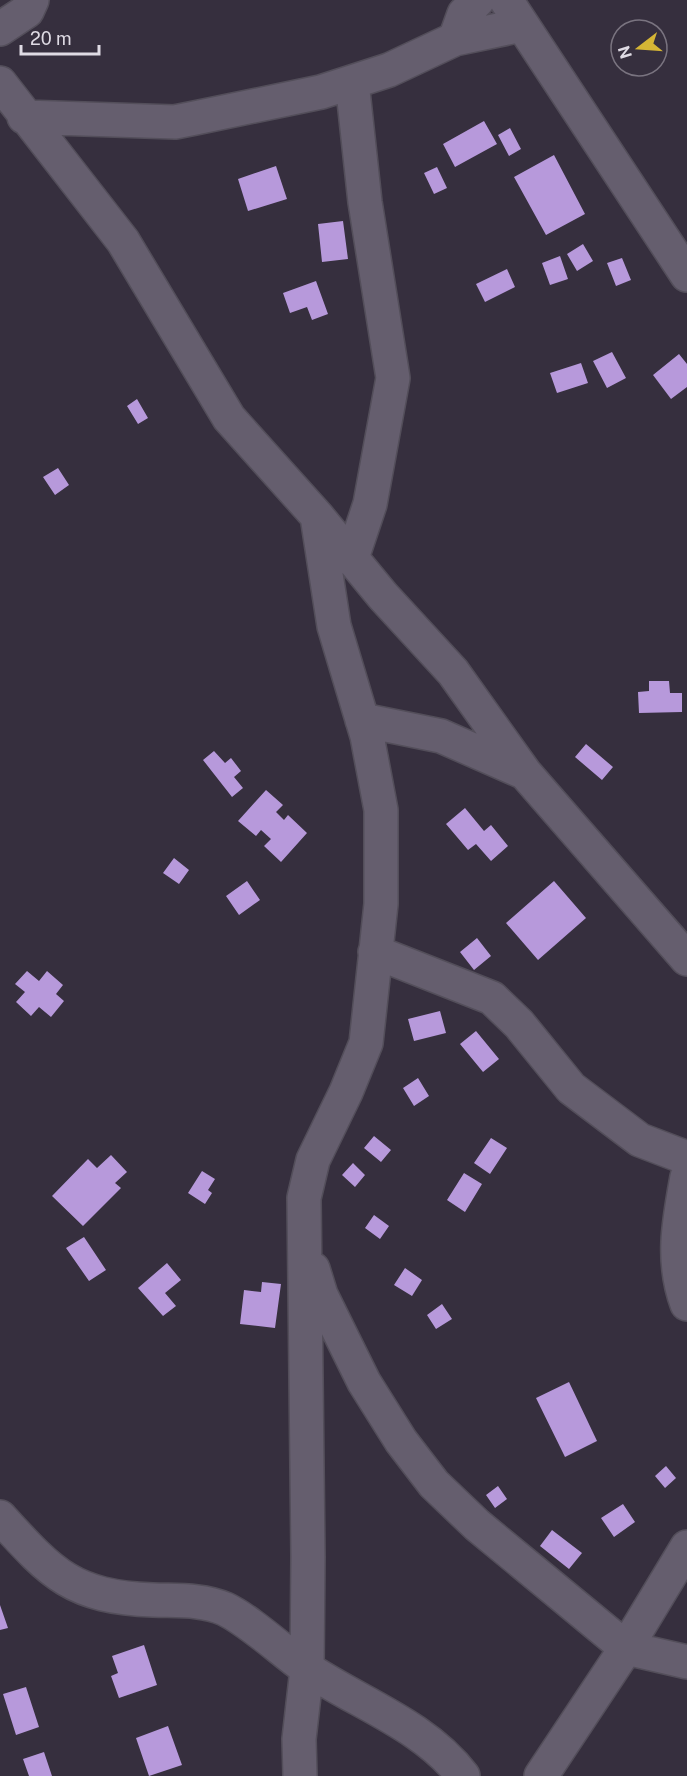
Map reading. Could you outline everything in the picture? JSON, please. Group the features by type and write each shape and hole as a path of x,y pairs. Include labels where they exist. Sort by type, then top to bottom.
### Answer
{"street":[{"path":"0,29 27,11 32,0"},
{"path":"455,39 464,14 478,0"},
{"path":"24,117 175,122 321,92 389,70 514,12 687,275"},
{"path":"0,82 24,117 123,242 229,418 453,672 525,773 687,958"},
{"path":"352,82 364,202 393,378 370,504 352,558"},
{"path":"300,1776 298,1739 307,1669 304,1198 312,1160 346,1092 366,1043 381,904 381,810 362,720 334,626 317,516"},
{"path":"362,720 441,736 525,773"},
{"path":"375,952 492,998 519,1024 571,1088 640,1140 687,1158"},
{"path":"687,1177 678,1224 676,1258 687,1304"},
{"path":"306,1247 321,1295 364,1382 401,1441 434,1484 477,1525 626,1648 687,1662"},
{"path":"0,1516 57,1575 86,1590 116,1599 200,1601 226,1610 307,1669 428,1741 452,1761 463,1776"},
{"path":"541,1776 547,1763 563,1761 626,1648 687,1547"}],"building":[{"path":"484,121 497,144 455,167 443,144"},
{"path":"510,128 521,149 509,156 498,135"},
{"path":"554,155 585,214 546,235 514,177"},
{"path":"276,166 287,199 248,211 238,179"},
{"path":"437,167 447,188 434,194 424,173"},
{"path":"343,221 348,259 322,262 318,224"},
{"path":"583,244 593,261 577,271 567,254"},
{"path":"560,256 568,279 550,285 542,263"},
{"path":"622,258 631,280 616,286 607,263"},
{"path":"507,269 515,287 485,302 476,284"},
{"path":"316,281 328,314 312,320 307,307 290,313 283,293"},
{"path":"612,352 626,378 607,388 593,361"},
{"path":"679,354 687,364 687,387 671,399 653,375"},
{"path":"581,363 588,383 557,393 550,373"},
{"path":"137,399 148,418 138,424 127,406"},
{"path":"58,468 69,485 55,495 43,477"},
{"path":"649,681 669,681 670,693 682,693 682,712 639,713 638,692 649,691"},
{"path":"586,744 613,767 602,780 575,757"},
{"path":"214,751 225,763 231,758 241,771 234,777 243,788 232,797 203,760"},
{"path":"266,790 283,805 276,812 284,820 288,815 307,833 281,862 264,846 271,839 261,830 256,836 238,821"},
{"path":"465,808 484,831 491,825 508,846 491,861 476,844 468,850 446,824"},
{"path":"174,858 189,870 179,884 163,873"},
{"path":"247,881 260,900 239,915 226,896"},
{"path":"554,881 586,918 538,960 506,923"},
{"path":"477,938 491,956 474,970 460,952"},
{"path":"27,971 39,981 47,971 63,985 56,994 64,1001 51,1017 39,1007 31,1016 16,1002 25,992 15,984"},
{"path":"440,1011 446,1033 414,1041 408,1019"},
{"path":"476,1031 499,1059 483,1072 460,1044"},
{"path":"418,1078 429,1096 414,1106 403,1088"},
{"path":"374,1136 391,1150 381,1162 364,1148"},
{"path":"491,1138 507,1148 490,1174 474,1163"},
{"path":"111,1155 127,1172 115,1183 121,1188 83,1226 52,1196 88,1159 97,1168"},
{"path":"353,1163 365,1175 355,1187 342,1175"},
{"path":"202,1171 215,1179 208,1190 212,1193 205,1204 188,1193"},
{"path":"464,1173 482,1184 465,1212 447,1200"},
{"path":"374,1215 389,1226 380,1239 365,1228"},
{"path":"84,1237 106,1270 89,1281 66,1248"},
{"path":"167,1263 181,1280 165,1293 176,1306 163,1316 138,1288"},
{"path":"405,1268 422,1280 412,1296 394,1285"},
{"path":"262,1282 281,1284 275,1328 240,1324 244,1290 261,1292"},
{"path":"442,1304 452,1319 436,1329 427,1315"},
{"path":"569,1382 597,1441 565,1457 536,1398"},
{"path":"666,1466 676,1478 665,1488 655,1476"},
{"path":"498,1486 507,1499 495,1508 486,1495"},
{"path":"623,1504 635,1522 614,1537 601,1518"},
{"path":"552,1530 582,1553 569,1569 540,1546"},
{"path":"0,1605 8,1628 0,1630"},
{"path":"144,1645 157,1685 119,1698 111,1676 118,1673 112,1656"},
{"path":"26,1687 39,1727 16,1735 3,1694"},
{"path":"168,1726 182,1765 149,1776 136,1738"},
{"path":"44,1752 52,1776 29,1776 23,1759"}]}
